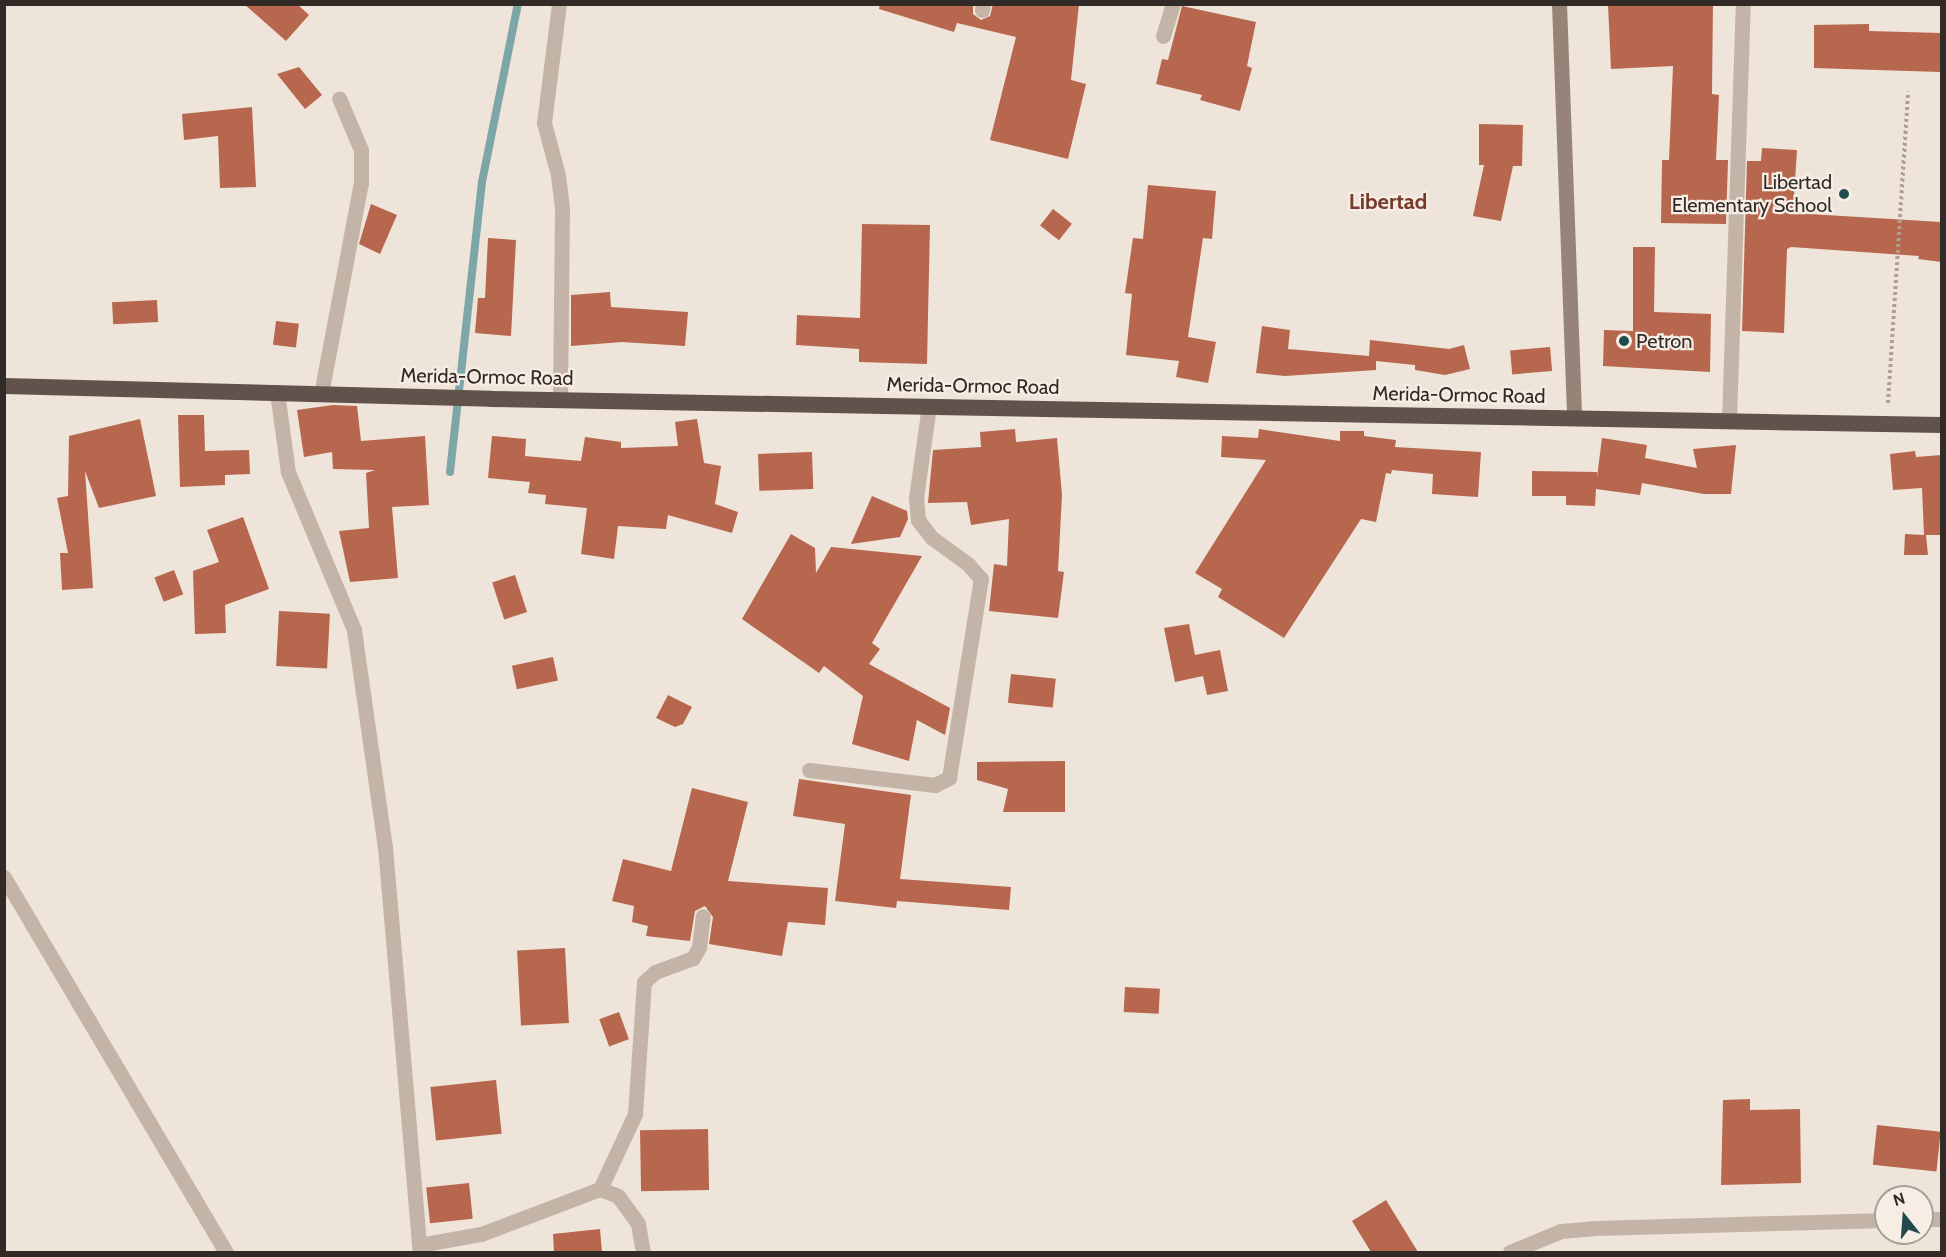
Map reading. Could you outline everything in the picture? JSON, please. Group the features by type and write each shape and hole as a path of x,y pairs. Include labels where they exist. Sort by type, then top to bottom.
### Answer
{"highway":[{"name":"Merida-Ormoc Road","path":"4,386 491,399 1941,425"}],"main road":[{"path":"1559,4 1574,418"}],"street":[{"path":"560,4 544,123 558,175 562,210 560,400"},
{"path":"1163,36 1173,4"},
{"path":"1729,420 1743,4"},
{"path":"321,394 361,183 361,150 339,98"},
{"path":"277,392 288,472 354,630 385,847 419,1249 481,1234 600,1189 618,1196 638,1224 643,1252"},
{"path":"809,770 935,784 949,778 981,579 968,564 932,538 918,520 916,498 929,406"},
{"path":"4,877 226,1252"},
{"path":"600,1189 635,1114 644,982 654,972 693,958 699,947 703,916"},
{"path":"1510,1252 1560,1231 1874,1220"}],"path":[{"path":"1888,410 1908,92"}],"building":[{"path":"244,4 297,4 309,15 286,41"},
{"path":"880,4 973,4 973,14 981,20 990,16 993,4 1079,4 1071,80 1086,84 1068,159 990,140 1016,37 957,23 954,32 879,9"},
{"path":"1608,4 1713,4 1712,94 1719,95 1716,160 1728,160 1726,224 1661,223 1662,160 1669,160 1673,66 1611,69"},
{"path":"1182,6 1256,22 1247,66 1252,68 1240,111 1200,100 1202,95 1156,84 1162,59 1168,60"},
{"path":"1869,24 1869,31 1941,33 1940,72 1814,68 1814,25"},
{"path":"299,67 322,95 305,109 277,74"},
{"path":"252,107 256,187 220,188 218,136 184,140 182,114"},
{"path":"1479,124 1523,125 1522,166 1513,166 1501,221 1473,216 1484,165 1479,165"},
{"path":"1762,148 1797,150 1793,213 1941,222 1941,262 1918,259 1919,256 1791,247 1787,249 1784,333 1742,331 1747,161 1761,161"},
{"path":"1148,185 1216,191 1212,239 1203,238 1188,337 1216,342 1208,383 1176,377 1179,361 1126,355 1132,294 1125,293 1133,238 1143,239"},
{"path":"371,204 397,215 380,254 359,244"},
{"path":"1053,209 1072,224 1059,240 1040,226"},
{"path":"862,224 930,225 927,364 859,362 859,349 796,345 797,315 860,318"},
{"path":"488,238 516,240 511,336 475,333 478,298 485,298"},
{"path":"1633,247 1655,247 1654,312 1711,314 1710,372 1603,366 1604,330 1633,331"},
{"path":"610,292 611,307 688,312 685,346 622,342 571,346 571,295"},
{"path":"157,300 158,322 113,324 112,302"},
{"path":"276,321 299,324 296,348 273,345"},
{"path":"1262,326 1290,330 1288,349 1369,356 1370,340 1449,349 1464,345 1470,369 1445,375 1415,370 1415,365 1376,361 1376,370 1285,376 1256,373"},
{"path":"1550,347 1552,371 1512,374 1510,350"},
{"path":"333,405 357,406 361,441 425,436 429,505 392,507 398,578 350,582 339,531 369,528 366,473 375,470 333,469 332,452 304,457 297,410"},
{"path":"178,415 204,415 205,451 249,450 250,474 225,475 225,485 180,487"},
{"path":"140,419 156,496 99,508 85,471 93,588 62,590 60,553 68,553 57,498 68,496 69,436"},
{"path":"697,419 704,463 721,466 715,504 738,512 732,533 668,515 666,529 618,526 614,559 581,554 587,508 545,504 546,495 528,493 530,482 488,478 492,436 526,439 525,456 581,461 585,437 621,442 621,448 678,446 675,422"},
{"path":"1015,429 1016,442 1057,438 1062,495 1058,571 1064,572 1058,618 989,611 994,564 1007,566 1009,519 971,525 967,502 928,503 933,450 981,447 980,432"},
{"path":"1259,429 1340,441 1340,431 1364,431 1364,436 1396,440 1395,447 1481,452 1478,497 1432,494 1433,474 1392,470 1391,474 1386,473 1376,522 1361,519 1284,638 1218,597 1222,589 1195,573 1266,460 1221,457 1222,436 1258,438"},
{"path":"1602,438 1647,445 1645,458 1697,468 1693,449 1736,445 1731,494 1704,494 1642,483 1640,495 1596,489 1595,506 1566,505 1566,496 1532,496 1532,471 1597,472 1597,477"},
{"path":"1915,451 1916,457 1941,455 1941,535 1926,535 1928,555 1904,555 1905,534 1924,535 1922,488 1893,490 1890,454"},
{"path":"812,452 813,489 759,491 758,454"},
{"path":"872,496 907,511 908,519 900,537 851,544"},
{"path":"243,517 269,589 225,605 226,633 195,634 193,571 219,562 207,530"},
{"path":"791,534 815,548 816,573 831,547 922,556 872,643 880,649 869,664 950,708 945,735 917,720 909,761 852,744 863,696 824,666 819,673 742,619"},
{"path":"174,570 183,594 164,602 154,578"},
{"path":"515,575 527,612 504,620 492,582"},
{"path":"279,611 330,614 327,669 276,666"},
{"path":"1189,624 1195,655 1220,650 1228,691 1207,695 1203,676 1175,682 1164,628"},
{"path":"553,657 558,680 517,689 512,666"},
{"path":"1011,674 1056,679 1053,708 1008,703"},
{"path":"668,695 692,707 683,724 675,727 656,718"},
{"path":"1065,761 1065,812 1003,812 1008,789 977,780 977,762"},
{"path":"799,779 911,795 900,879 1011,887 1009,910 897,901 896,908 835,901 845,824 793,816"},
{"path":"692,788 748,802 728,881 828,888 825,925 788,922 782,956 709,944 713,917 705,906 695,911 690,941 646,936 648,926 632,922 634,906 612,901 623,859 671,871"},
{"path":"565,948 569,1023 521,1025 517,951"},
{"path":"1125,987 1160,989 1159,1014 1124,1012"},
{"path":"619,1012 629,1039 609,1046 599,1019"},
{"path":"496,1080 502,1134 436,1141 430,1087"},
{"path":"1750,1099 1750,1110 1800,1109 1801,1183 1721,1185 1723,1100"},
{"path":"1877,1125 1941,1132 1936,1171 1873,1165"},
{"path":"708,1129 709,1190 641,1191 640,1130"},
{"path":"469,1183 473,1219 430,1223 426,1187"},
{"path":"1386,1200 1418,1252 1371,1252 1352,1221"},
{"path":"600,1229 602,1252 554,1252 553,1234"}],"waterway":[{"path":"450,472 482,182 518,4"}],"place":[{"name":"Libertad Elementary School","path":"1844,194"},
{"name":"Petron","path":"1624,341"}],"district":[{"name":"Libertad","path":"1388,202"}]}
